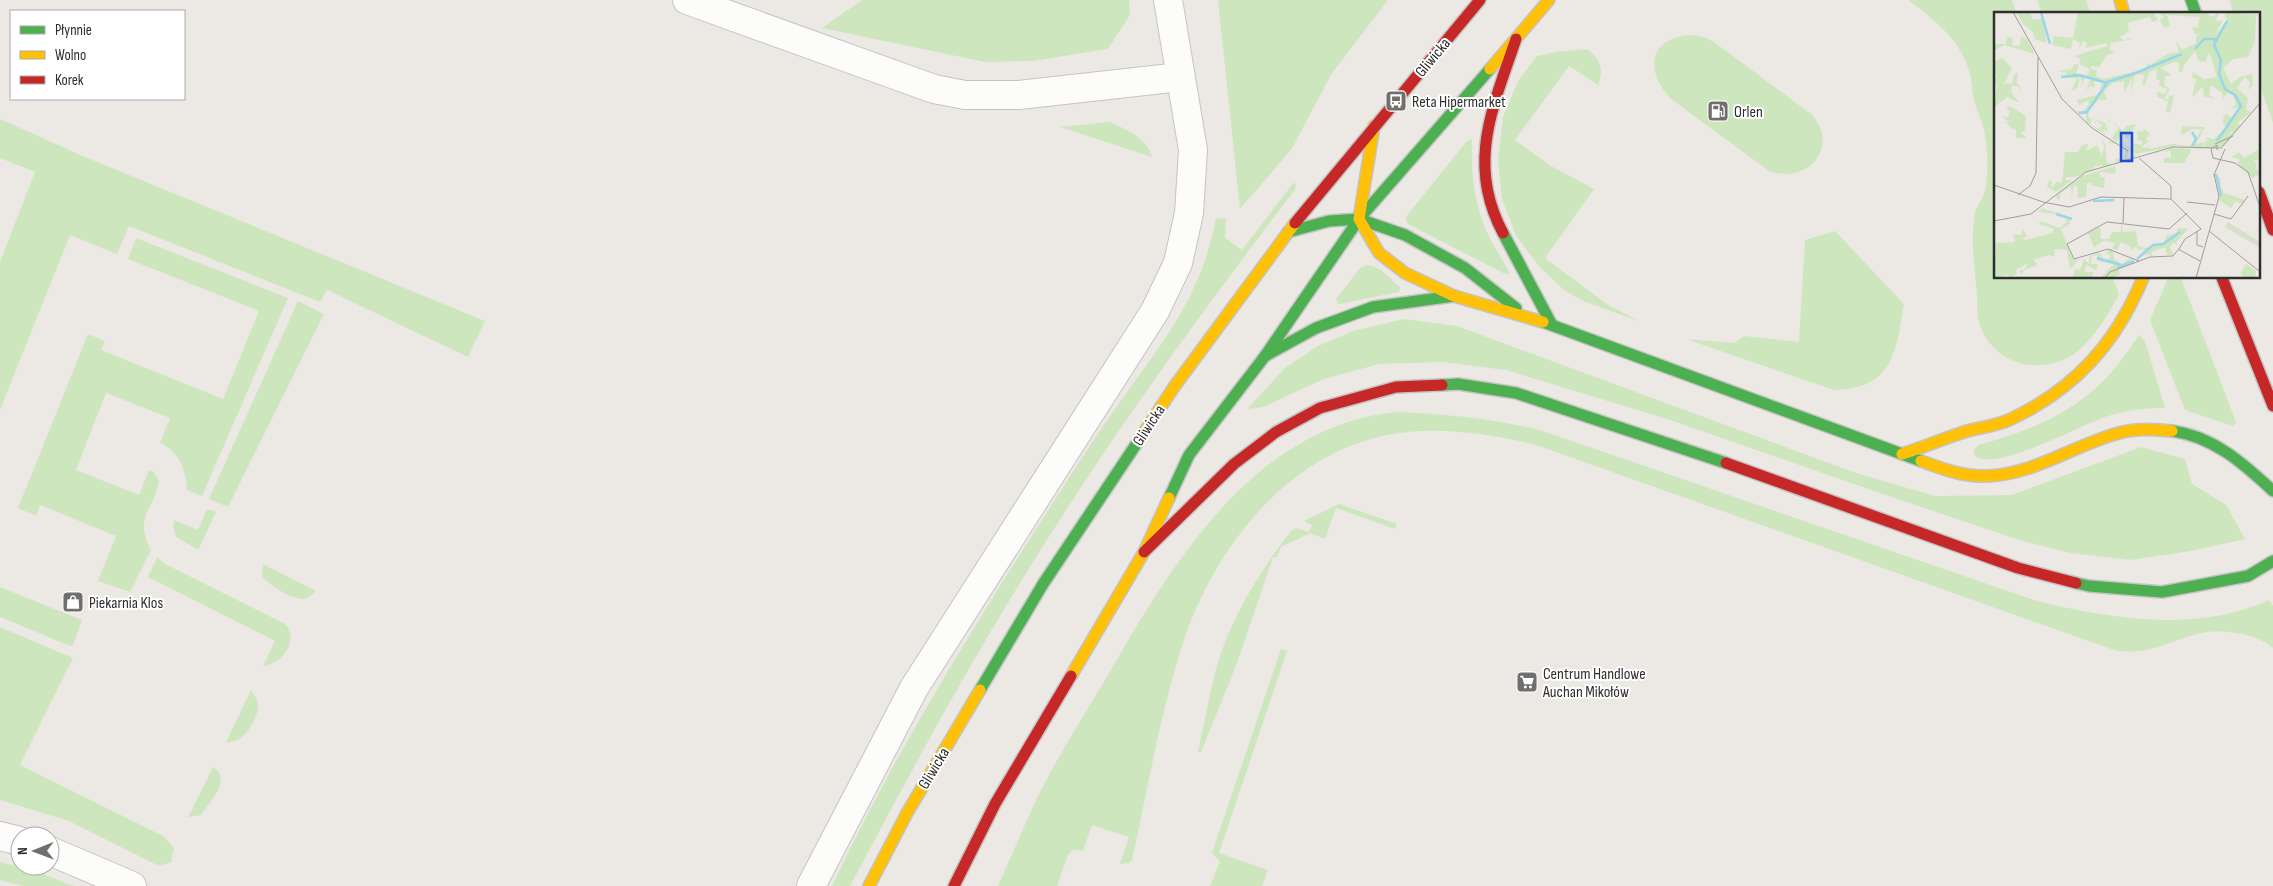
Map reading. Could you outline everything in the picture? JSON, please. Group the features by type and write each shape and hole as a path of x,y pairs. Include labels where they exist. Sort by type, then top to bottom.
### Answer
{"main road":[{"name":"Gliwicka","path":"869,886 907,812 1043,584 1174,387 1288,232 1480,0"},
{"path":"954,886 995,804 1144,552 1190,455 1265,356 1358,219 1550,0"},
{"path":"2191,0 2195,12"},
{"path":"1516,39 1493,108 1485,140 1488,194 1493,214 1552,325"},
{"path":"1374,126 1358,219 1379,253 1406,274 1454,296 1552,325 1951,472 1990,477 2033,467 2119,433 2158,428 2184,432 2219,446 2242,462 2273,491"},
{"path":"2260,195 2273,230"},
{"path":"1288,232 1329,221 1358,219 1405,235 1465,268 1527,317"},
{"path":"1902,454 2012,418 2066,385 2088,366 2116,335 2134,302 2143,279"},
{"path":"2222,279 2273,406"},
{"path":"1265,356 1316,328 1373,307 1454,296"},
{"path":"1144,552 1234,464 1276,432 1320,408 1396,387 1458,384 1516,393 1689,448 2018,568 2088,586 2162,592 2248,576 2273,562"}],"street":[{"path":"686,0 934,89 965,95 1019,95 1180,77"},
{"path":"811,886 914,688 1155,310 1178,263 1190,213 1193,150 1168,0"},
{"path":"60,855 132,886"}],"green space":[{"path":"862,0 1129,0 1130,15 1108,49 1032,61 985,62 822,28"},
{"path":"1218,0 1388,0 1332,73 1291,150 1240,209"},
{"path":"1908,0 2012,0 2016,12 1994,12 1994,279 2113,279 2119,294 2088,342 2074,354 2060,361 2046,365 2032,365 2005,357 1994,348 1985,336 1979,322 1973,234 1975,213 1986,189 1987,154 1984,132 1974,100 1966,62 1954,41 1928,15"},
{"path":"2037,0 2086,0 2090,12 2041,12"},
{"path":"2229,0 2273,0 2273,123 2260,87 2260,12 2233,12"},
{"path":"1690,35 1704,37 1714,42 1811,114 1819,126 1823,138 1821,150 1816,160 1807,168 1796,172 1783,174 1769,171 1671,99 1657,78 1654,68 1655,58 1658,49 1665,42"},
{"path":"1587,49 1595,56 1600,65 1601,75 1598,85 1569,66 1515,140 1551,166 1594,189 1545,258 1608,305 1641,322 1583,301 1564,290 1539,266 1516,236 1502,199 1498,161 1503,117 1518,81 1537,56"},
{"path":"0,119 85,157 485,321 468,357 327,290 320,302 129,226 117,254 70,235 0,410 0,262 35,172 0,158"},
{"path":"1109,122 1141,139 1152,157 1060,127"},
{"path":"1472,139 1472,163 1478,207 1488,236 1510,274 1503,273 1408,224 1405,218 1467,141"},
{"path":"1294,182 1296,186 1294,191 1223,285 1155,380 1056,525 957,690 850,886 832,886 883,785 939,686 1089,447 1152,358 1179,316 1201,271 1216,218 1226,219 1225,238 1242,250"},
{"path":"1835,231 1904,304 1894,352 1888,365 1880,375 1869,383 1854,388 1834,390 1686,339 1734,343 1744,336 1799,342 1805,240"},
{"path":"136,238 288,298 202,496 187,490 183,468 177,456 160,443 170,418 106,393 76,470 139,495 149,470 154,472 159,481 144,521 146,539 151,550 130,592 98,581 116,536 40,505 36,516 18,508 88,334 105,341 101,350 223,399 259,311 128,259"},
{"path":"1367,265 1376,267 1384,273 1400,287 1399,292 1339,304 1336,299 1360,268"},
{"path":"2168,279 2181,279 2236,422 2233,426 2185,410 2150,320"},
{"path":"298,301 324,314 228,507 209,499"},
{"path":"1404,319 1457,326 1856,473 1935,496 2012,495 2141,447 2185,459 2192,484 2226,505 2245,539 2191,551 2131,560 2070,553 2019,540 1670,420 1506,370 1442,362 1379,364 1324,379 1263,407 1247,409 1285,368 1318,346 1353,331"},
{"path":"2139,335 2145,341 2165,408 2136,410 2108,416 2039,446 1999,458 1984,459 1974,455 1974,450 1978,445 2014,434 2048,420 2080,401 2109,375"},
{"path":"1398,412 1470,418 1540,430 2037,601 2124,617 2183,620 2212,617 2241,610 2269,600 2273,606 2273,648 2263,641 2250,636 2216,631 2195,635 2150,649 2127,652 2114,650 1536,445 1472,433 1408,432 1368,440 1331,455 1297,477 1266,503 1239,534 1216,569 1198,605 1175,670 1161,724 1132,860 1129,863 1120,864 1129,837 1092,825 1083,851 1073,850 1068,855 1057,886 998,886 1043,786 1058,758 1161,588 1191,546 1224,506 1261,471 1302,443 1347,422"},
{"path":"1339,504 1397,524 1395,529 1336,508 1325,539 1310,533 1281,547 1277,557 1273,557 1236,666 1201,752 1198,752 1216,669 1237,614 1257,579 1291,531 1296,528 1309,532 1312,525 1304,521"},
{"path":"207,509 216,512 198,550 176,537 173,526 174,520 198,530"},
{"path":"157,557 165,564 285,624 291,637 287,651 270,665 263,666 275,641 148,577"},
{"path":"263,564 316,591 308,597 299,599 281,591 262,576"},
{"path":"0,587 82,620 73,645 70,646 0,617"},
{"path":"0,627 73,658 20,765 163,836 174,848 171,862 159,866 69,821 0,800"},
{"path":"1281,649 1287,651 1219,853 1268,870 1262,886 1210,886 1220,862 1212,853"},
{"path":"251,690 258,706 254,721 242,737 232,742 226,742"},
{"path":"213,767 219,772 221,778 218,791 201,815 188,817"},
{"path":"0,862 10,865 10,876 48,876 74,886 23,886 0,880"}],"traffic: fast":[{"path":"2191,0 2195,12"},
{"path":"1265,356 1359,219 1490,69"},
{"path":"1288,232 1329,221 1359,219 1405,235 1465,268 1516,308"},
{"path":"1503,233 1552,325"},
{"path":"1169,498 1189,455 1265,356 1316,328 1373,307 1454,296"},
{"path":"1543,322 1921,461"},
{"path":"1442,385 1458,384 1516,393 1726,463"},
{"path":"2172,431 2187,434 2214,445 2239,461 2273,491"},
{"path":"980,690 1043,584 1139,440"},
{"path":"2076,583 2089,586 2162,592 2248,576 2273,561"}],"traffic: slow":[{"path":"1490,69 1549,0"},
{"path":"2120,0 2123,12"},
{"path":"1374,126 1359,219 1379,253 1405,273 1454,296 1543,322"},
{"path":"1139,440 1174,387 1295,223"},
{"path":"1902,454 1967,431 2006,421 2034,407 2055,393 2091,362 2106,343 2120,323 2143,279"},
{"path":"1921,461 1962,474 1988,476 2005,474 2038,465 2102,438 2125,431 2145,429 2172,431"},
{"path":"1071,676 1144,552 1169,498"},
{"path":"869,886 907,813 980,690"}],"traffic: jam":[{"path":"1295,223 1480,0"},
{"path":"1503,233 1492,208 1486,183 1485,159 1492,112 1516,39"},
{"path":"2260,195 2273,230"},
{"path":"2222,279 2273,406"},
{"path":"1144,552 1234,464 1276,432 1320,408 1396,387 1442,385"},
{"path":"1726,463 2018,568 2076,583"},
{"path":"954,886 995,804 1071,676"}],"place":[{"name":"Reta Hipermarket","path":"1396,101"},
{"name":"Orlen","path":"1718,111"},
{"name":"Piekarnia Klos","path":"73,602"},
{"name":"Centrum Handlowe Auchan Mikołów","path":"1527,682"}]}
